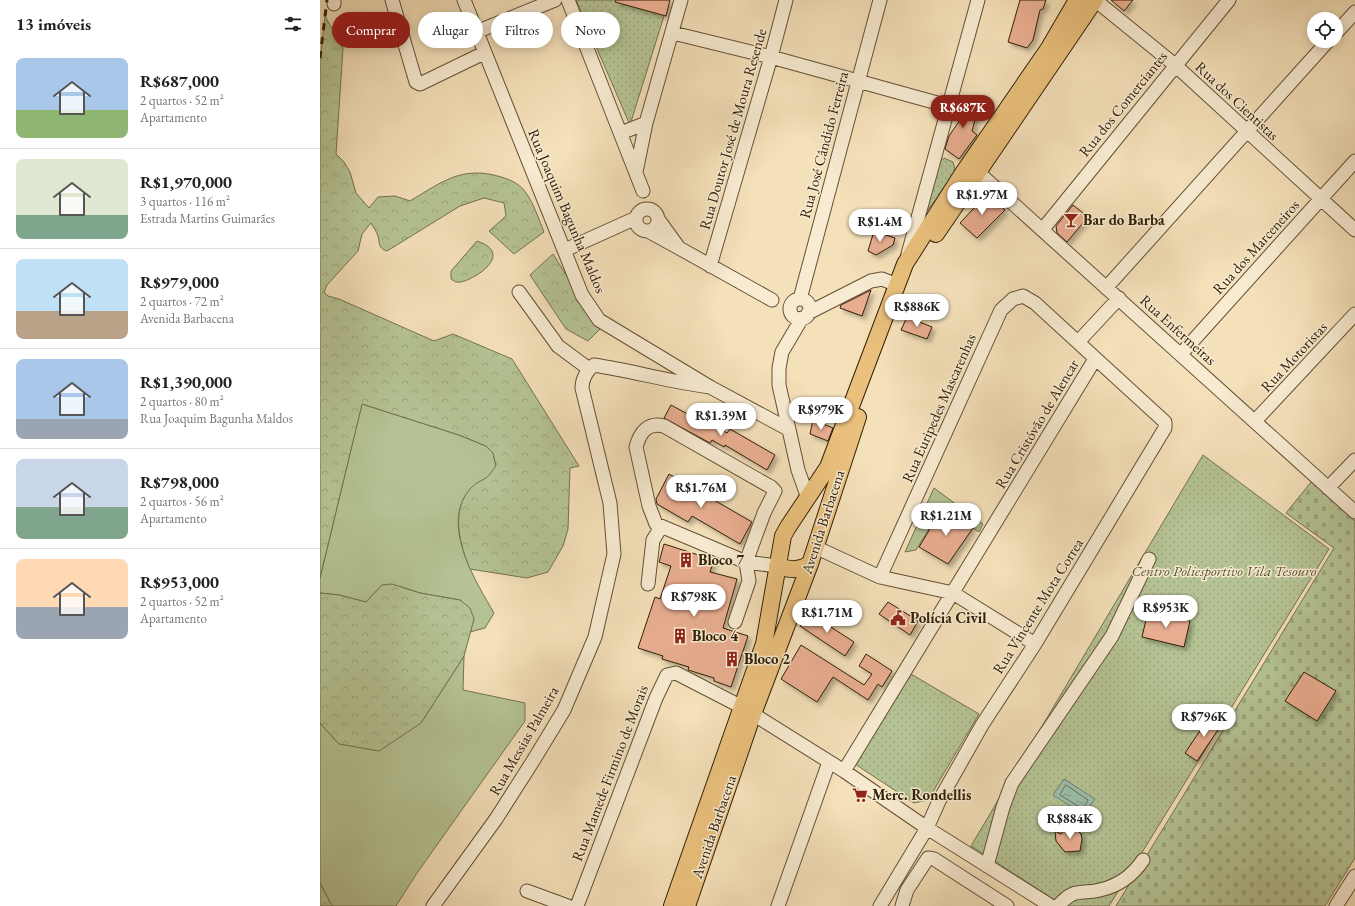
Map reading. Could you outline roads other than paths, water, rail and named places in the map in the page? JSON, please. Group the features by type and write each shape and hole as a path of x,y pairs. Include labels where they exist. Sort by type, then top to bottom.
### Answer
{"main road":[{"name":"Avenida Barbacena","path":"687,906 748,710 764,644 783,536 788,527 808,506 828,467 905,264 963,173 1049,48 1077,0"},
{"name":"Avenida Barbacena","path":"672,906 748,710 810,564 865,394 903,292 923,253 979,173 1095,0"},
{"path":"808,506 819,525 817,541"},
{"path":"778,566 794,570 804,568 810,564"}],"street":[{"path":"392,0 416,82 420,84 484,53"},
{"name":"Rua Joaquim Bagunha Maldos","path":"464,0 468,12"},
{"path":"483,29 555,0"},
{"path":"568,0 643,191 647,215 679,248"},
{"path":"636,172 646,123 673,33 681,0"},
{"name":"Rua Doutor José de Moura Resende","path":"710,266 771,57 786,0"},
{"name":"Rua José Cândido Ferreira","path":"795,303 880,0"},
{"path":"905,264 978,0"},
{"name":"Rua dos Cientistas","path":"1095,0 1175,65 1355,230"},
{"name":"Rua dos Comerciantes","path":"1043,229 1229,0"},
{"path":"1343,25 1355,12"},
{"path":"673,33 858,80 948,106"},
{"name":"Rua Joaquim Bagunha Maldos","path":"482,48 582,295 599,320 710,387 788,429"},
{"path":"1106,288 1322,48"},
{"path":"621,134 646,123"},
{"name":"Rua dos Marceneiros","path":"1181,354 1355,161"},
{"name":"Rua Enfermeiras","path":"979,173 1256,421 1355,512"},
{"path":"565,250 647,215"},
{"path":"647,215 639,228 648,231 772,300 795,303 807,302 809,308 782,352 779,368 779,385 788,429 808,506"},
{"path":"805,316 871,281 882,280 897,285"},
{"path":"519,292 558,346 589,369 594,365 710,387"},
{"name":"Rua Euripedes Mascarenhas","path":"880,577 1001,310 1013,299 1023,296 1035,303 1078,342"},
{"path":"1095,359 1078,342 1119,298"},
{"name":"Rua Motoristas","path":"1256,421 1355,314"},
{"name":"Rua Vincente Mota Correa","path":"880,906 927,828 939,801 982,725 1035,644 1165,428 1165,422 1095,359"},
{"name":"Rua Cristóvão de Alencar","path":"844,771 1095,359"},
{"name":"Rua Messias Palmeira","path":"432,906 496,819 537,755 564,710 595,637 614,554 610,503 582,388 582,382 589,369"},
{"path":"735,622 749,581 746,562 764,513 775,491 771,487 678,434 656,424 649,426 638,440 636,447 649,506 656,524 746,562 778,566"},
{"path":"1328,488 1355,460"},
{"path":"648,584 653,540 661,527"},
{"path":"817,541 880,577 953,594 1035,644"},
{"path":"987,866 1003,807 1012,783 1112,636 1149,559"},
{"name":"Rua Mamede Firmino de Morais","path":"577,906 656,698 667,676 676,672 748,710"},
{"path":"748,710 844,771 927,828 1051,906"},
{"path":"778,906 829,762"},
{"path":"902,906 907,890 928,858 934,859 1007,906"},
{"path":"1058,906 1067,896 1077,892 1100,891 1117,885 1131,875 1143,860"},
{"path":"1336,906 1355,876"},
{"path":"527,891 568,906"}],"water":[{"path":"1064,779 1095,799 1084,815 1053,795"}],"railway":[{"path":"320,58 327,0"}],"place":[{"name":"Bar do Barba","path":"1071,220"},
{"name":"Bloco 7","path":"686,560"},
{"name":"Polícia Civil","path":"898,618"},
{"name":"Bloco 4","path":"680,636"},
{"name":"Bloco 2","path":"732,659"},
{"name":"Merc. Rondellis","path":"860,795"}],"park label":[{"name":"Centro Poliesportivo Vila Tesouro","path":"1224,571"}]}
